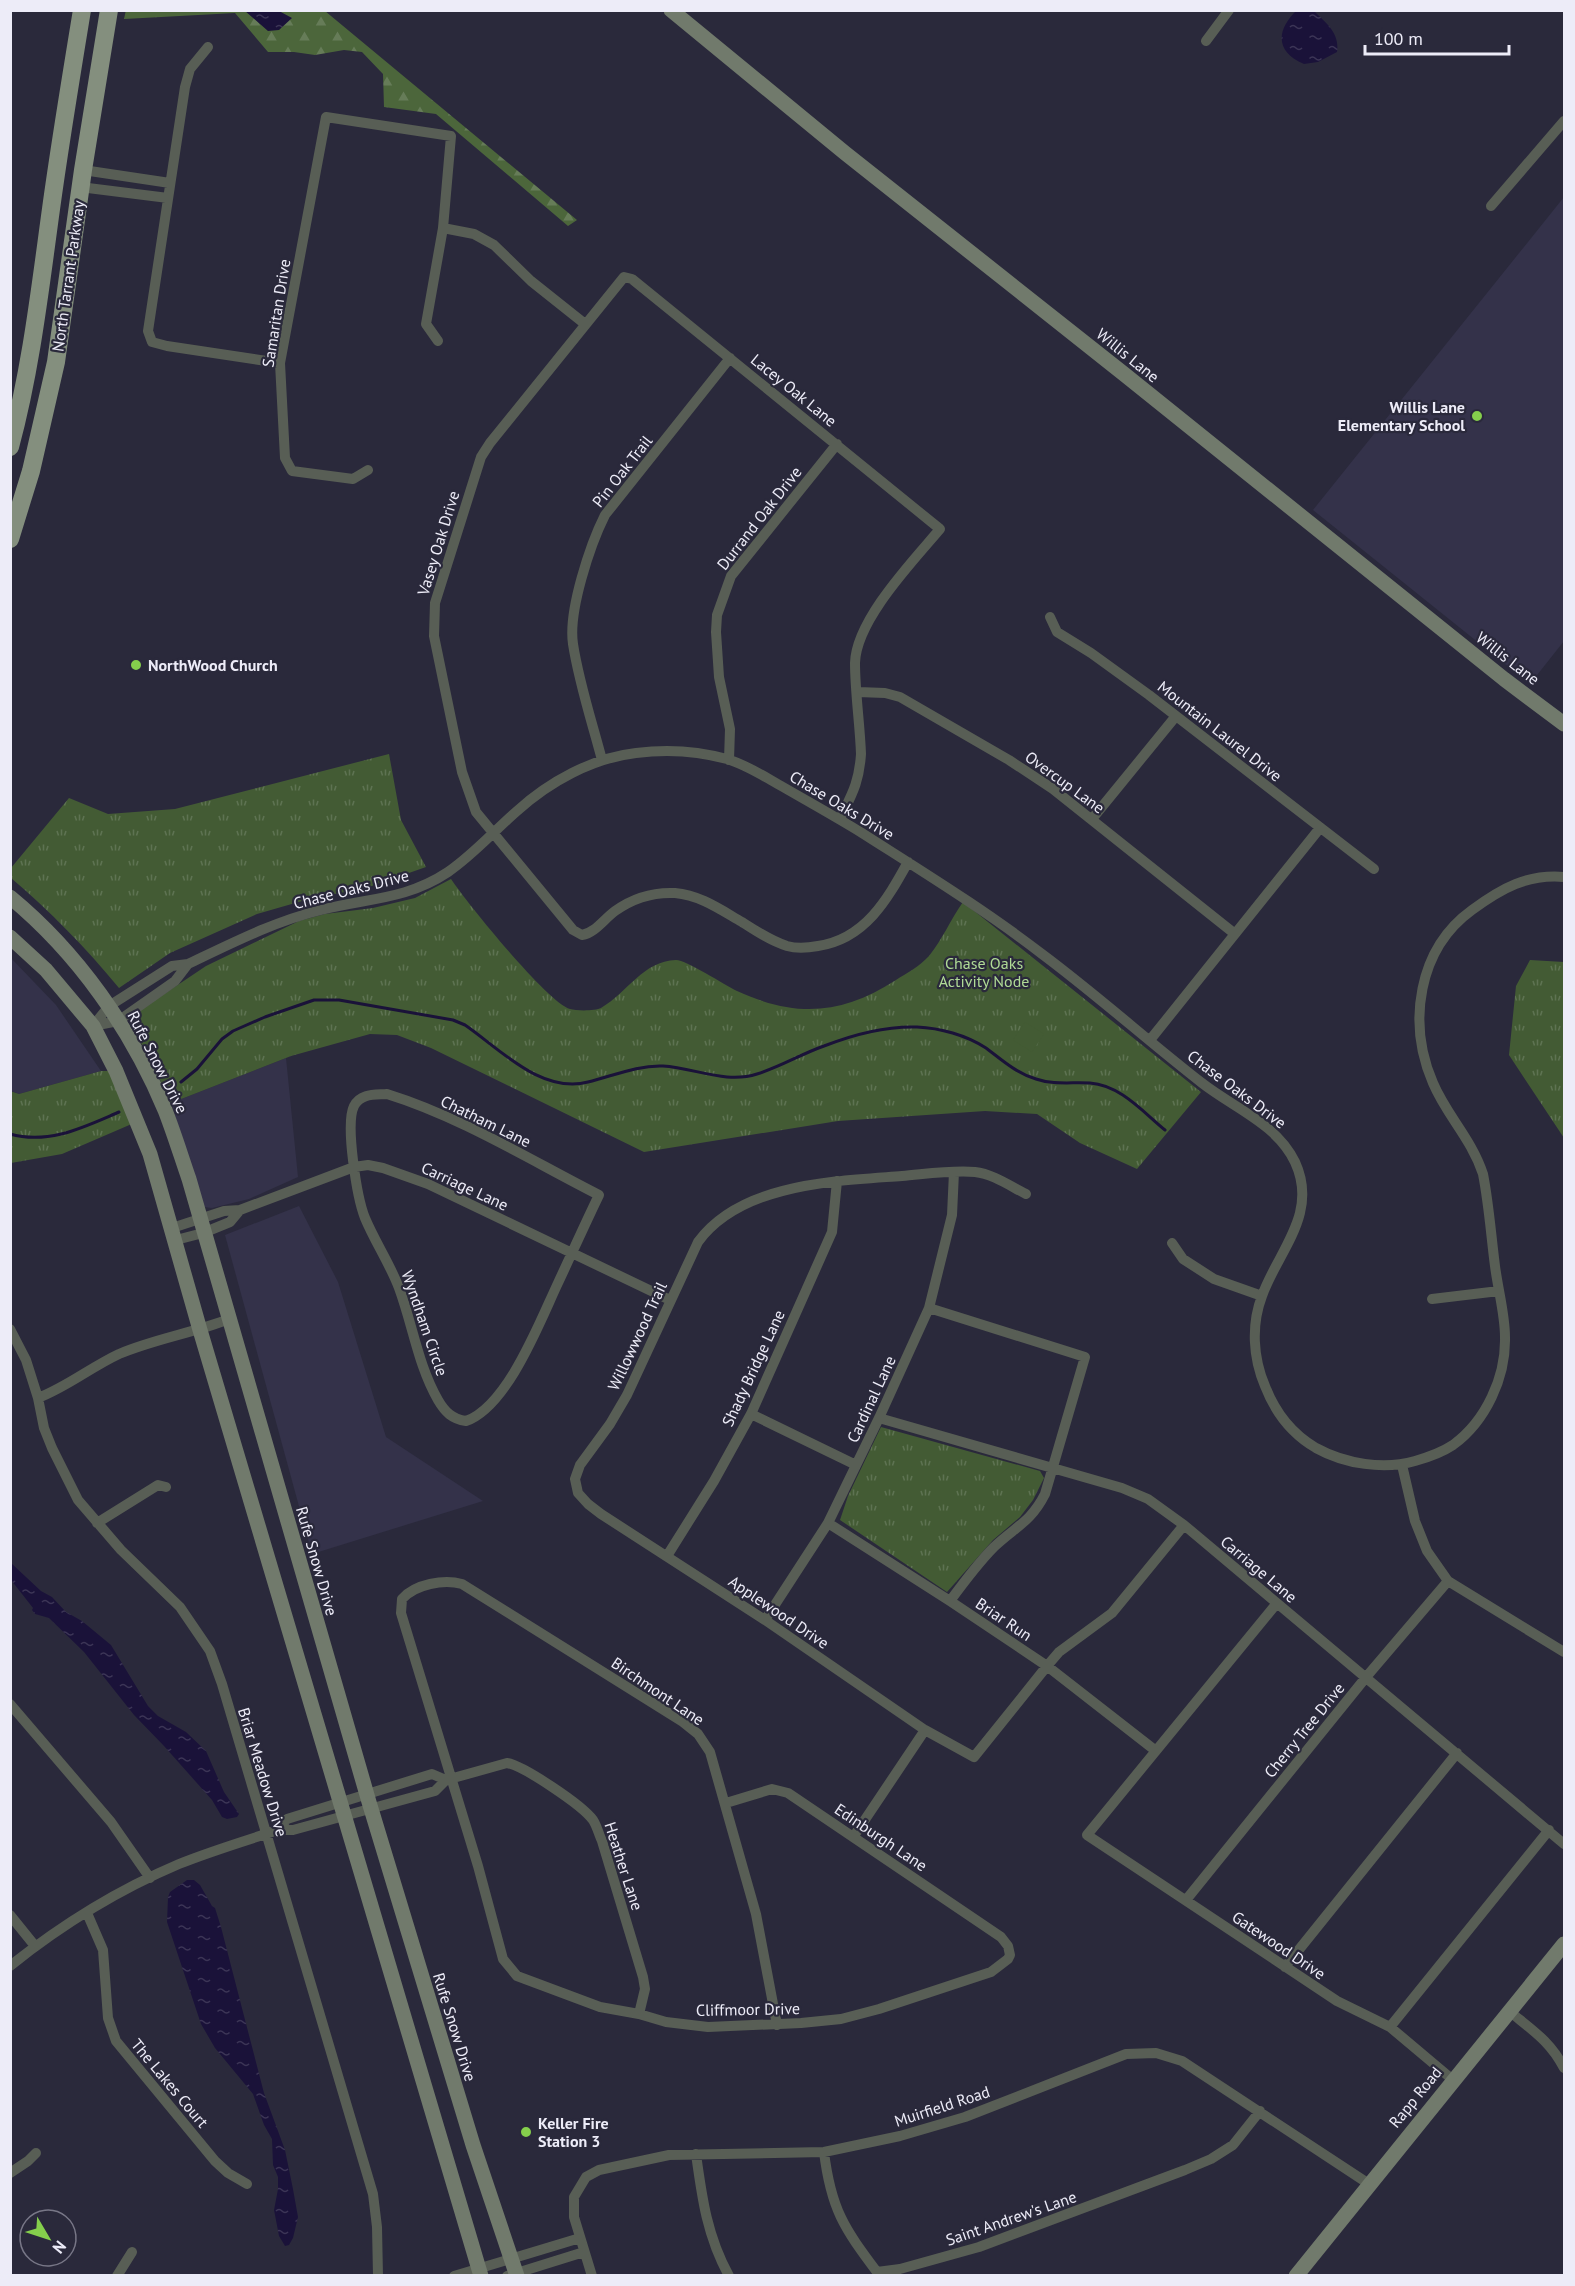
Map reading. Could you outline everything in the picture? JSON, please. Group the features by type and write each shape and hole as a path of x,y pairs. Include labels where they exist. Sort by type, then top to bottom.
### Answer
{"main road":[{"name":"North Tarrant Parkway","path":"12,440 36,318 65,111 82,10"},
{"name":"North Tarrant Parkway","path":"10,539 39,438 56,362 109,10"},
{"name":"Willis Lane","path":"671,10 873,176 1504,679 1564,724"},
{"path":"12,440 39,438"},
{"name":"Rufe Snow Drive","path":"10,897 65,950 109,1006 140,1059 165,1109 189,1179 369,1802 513,2271"},
{"path":"10,937 46,970 93,1026 116,1071 154,1164 200,1330 480,2272"},
{"path":"249,1489 275,1482"},
{"name":"Rapp Road","path":"1296,2276 1564,1944"}],"street":[{"path":"1206,41 1230,10"},
{"path":"208,47 190,69 185,87 148,331 152,342 167,346 280,363"},
{"name":"Samaritan Drive","path":"368,470 353,479 292,471 285,458 280,363 326,117 451,136 443,228"},
{"path":"1491,206 1564,121"},
{"path":"82,179 170,183"},
{"path":"82,179 168,198"},
{"path":"438,341 426,324 443,228 474,234 494,245 531,281 585,324"},
{"name":"Vasey Oak Drive","path":"627,277 615,286 490,443 481,458 435,603 434,636 462,772 476,812 573,930 582,935 590,933 615,911 645,896 677,893 689,895 710,904 787,946 801,949 832,944 855,932 870,920 884,904 908,862"},
{"name":"Lacey Oak Lane","path":"627,277 940,529 902,574 876,609 865,629 858,645 855,662 858,692"},
{"name":"Pin Oak Trail","path":"602,760 573,642 577,596 605,515 729,358"},
{"name":"Durrand Oak Drive","path":"729,760 730,729 720,677 716,639 717,615 731,576 837,444"},
{"name":"Mountain Laurel Drive","path":"1050,617 1057,632 1114,669 1374,870"},
{"path":"840,819 858,784 860,769 858,692"},
{"name":"Overcup Lane","path":"858,692 885,693 914,703 1009,760 1053,789 1092,819 1235,934"},
{"path":"1092,819 1176,716"},
{"name":"Chase Oaks Drive","path":"93,1026 109,1006 172,966 188,964 301,916 323,909 408,894 449,871 536,795 562,778 602,760 638,753 694,752 729,760 758,772 840,819 977,908 1042,954 1226,1101 1271,1130 1282,1141 1296,1164 1302,1190 1299,1221 1262,1296 1255,1326 1258,1371 1274,1408 1311,1446 1335,1458 1363,1464 1402,1465 1437,1454 1456,1443 1470,1430 1491,1401 1501,1370 1505,1339 1483,1174 1476,1153 1433,1083 1425,1059 1418,1011 1421,992 1436,951 1463,916 1496,892 1516,884 1551,876 1564,878"},
{"path":"1150,1040 1320,828"},
{"name":"Chase Oaks Drive","path":"93,1026 118,1021 175,981 188,964"},
{"name":"Chatham Lane","path":"354,1167 351,1118 354,1105 368,1095 387,1094 410,1101 475,1131 599,1195 572,1253"},
{"name":"Carriage Lane","path":"174,1234 201,1226 230,1222 240,1210 354,1167 368,1165 428,1184 670,1300"},
{"name":"Wyndham Circle","path":"354,1167 365,1217 398,1286 424,1372 443,1408 456,1419 466,1421 475,1418 504,1386 523,1359 572,1253"},
{"name":"Willowwood Trail","path":"576,1485 575,1479 580,1465 610,1424 627,1395 702,1236 723,1216 770,1194 837,1181 954,1172 977,1173 1026,1194"},
{"name":"Cardinal Lane","path":"765,1620 828,1523 930,1308 952,1215 954,1172"},
{"name":"Shady Bridge Lane","path":"667,1556 714,1481 751,1414 832,1232 837,1181"},
{"path":"1173,1243 1183,1259 1214,1279 1262,1296"},
{"path":"1432,1299 1498,1291"},
{"path":"930,1308 1085,1357 1045,1494 1037,1510 988,1553 950,1601"},
{"path":"38,1398 58,1390 120,1354 229,1319"},
{"name":"Briar Meadow Drive","path":"10,1329 26,1359 44,1428 59,1465 78,1500 121,1550 180,1608 210,1651 222,1684 373,2194 377,2227 378,2276"},
{"path":"751,1414 856,1464"},
{"name":"Carriage Lane","path":"879,1418 1122,1488 1148,1499 1184,1525 1367,1676 1564,1844"},
{"path":"1402,1465 1415,1521 1427,1551 1448,1581 1564,1652"},
{"path":"97,1523 158,1485 166,1487"},
{"name":"Applewood Drive","path":"576,1485 578,1493 588,1504 765,1620 925,1730 974,1757 1047,1666"},
{"name":"Briar Run","path":"828,1523 1047,1666 1156,1751"},
{"path":"1047,1666 1059,1652 1112,1613 1184,1525"},
{"name":"Birchmont Lane","path":"402,1599 417,1589 451,1581 476,1591 683,1722 698,1734 710,1752 726,1803 756,1914 777,2025"},
{"name":"Cherry Tree Drive","path":"1186,1900 1367,1676 1448,1581"},
{"name":"Cliffmoor Drive","path":"402,1599 401,1613 448,1779 478,1866 503,1959 509,1969 528,1982 600,2007 639,2014 666,2022 708,2027 777,2025 841,2019 973,1979 990,1972 1008,1959 1010,1955 1008,1946"},
{"path":"1156,1751 1277,1603"},
{"path":"10,1704 111,1822 150,1878"},
{"path":"854,1836 925,1730"},
{"name":"Gatewood Drive","path":"1156,1751 1087,1835 1337,2001 1390,2026 1453,2080"},
{"path":"1285,1967 1456,1753"},
{"name":"Heather Lane","path":"10,1966 35,1946 87,1913 179,1864 278,1830 293,1830 342,1809 435,1791 448,1779 507,1763 517,1765 585,1812 594,1821 643,1977 645,1989 639,2014"},
{"name":"Heather Lane","path":"342,1809 369,1802 432,1774 448,1779"},
{"name":"Edinburgh Lane","path":"726,1803 772,1789 788,1793 1001,1937 1008,1946"},
{"path":"1390,2026 1549,1830"},
{"name":"The Lakes Court","path":"87,1913 103,1950 108,2018 116,2042 215,2161 228,2173 247,2184"},
{"path":"10,1915 35,1946"},
{"path":"1509,2011 1555,2050 1564,2068"},
{"name":"Muirfield Road","path":"592,2276 574,2217 574,2197 586,2177 598,2170 669,2155 824,2152 900,2136 965,2117 1126,2054 1156,2053 1182,2061 1369,2184"},
{"name":"Saint Andrew's Lane","path":"824,2152 828,2183 839,2215 850,2235 877,2272 900,2269 979,2247 1185,2170 1211,2159 1233,2145 1260,2111"},
{"path":"10,2173 36,2153"},
{"path":"696,2154 711,2240 729,2276"},
{"path":"513,2271 580,2238"},
{"path":"117,2276 132,2252"},
{"path":"454,2276 513,2271 584,2252"}],"shaded area":[{"name":"Willis Lane Elementary School","path":"1564,197 1564,641 1530,684 1313,510"},
{"path":"10,957 56,1005 101,1071 19,1094 11,1091"},
{"path":"286,1058 298,1177 249,1199 212,1208 204,1207 171,1103"},
{"path":"299,1206 338,1282 386,1437 483,1501 312,1554 225,1235"}],"green space":[{"path":"126,10 325,11 577,220 568,226 436,114 384,107 383,74 362,52 344,50 315,55 268,52 235,13 124,19"},
{"path":"389,754 401,820 426,867 366,888 309,899 257,914 170,953 119,988 67,930 11,878 11,868 69,798 108,814 175,809"},
{"name":"Chase Oaks Activity Node","path":"451,879 473,909 544,990 570,1009 581,1010 601,1008 645,971 664,962 676,960 697,968 737,991 779,1006 818,1009 838,1006 876,992 922,963 934,950 963,902 1201,1092 1137,1169 1080,1143 1037,1114 985,1111 838,1121 644,1152 431,1048 397,1035 370,1034 291,1056 171,1103 131,1026 133,1015 206,966 299,921 325,914 373,908 415,898"},
{"path":"1530,960 1564,962 1564,1138 1509,1055 1516,986"},
{"path":"1025,1022 1044,1034 1032,1052 1013,1040"},
{"path":"101,1071 110,1071 134,1123 62,1154 11,1163 10,1091 19,1094"},
{"path":"881,1427 1040,1471 1044,1478 1033,1500 1020,1517 993,1540 947,1592 840,1520 848,1496"}],"water":[{"path":"1297,10 1314,11 1327,24 1336,39 1337,52 1318,62 1304,64 1288,53 1284,47 1282,33 1285,25"},
{"path":"245,11 279,11 292,18 279,30 268,31"},
{"path":"11,1563 41,1591 52,1597 66,1612 82,1621 111,1645 148,1706 158,1716 186,1732 206,1751 224,1792 239,1814 237,1817 227,1819 222,1817 212,1800 134,1715 84,1652 49,1618 35,1614 33,1608 11,1580"},
{"path":"187,1880 194,1880 200,1885 215,1908 264,2093 285,2150 298,2217 289,2245 285,2246 279,2236 274,2210 278,2177 273,2165 272,2139 264,2125 253,2094 215,2048 201,2024 167,1922 170,1892"}],"waterway":[{"path":"181,1082 197,1069 222,1039 233,1031 314,1000 339,1000 453,1020 465,1025 507,1057 538,1076 554,1082 571,1084 653,1066 745,1077 766,1071 846,1038 882,1030 917,1027 944,1031 970,1039 1016,1070 1042,1081 1090,1083 1111,1089 1130,1100 1165,1130"},
{"path":"10,1134 24,1137 52,1136 66,1133 119,1112"}],"place":[{"name":"Willis Lane Elementary School","path":"1477,416"},
{"name":"NorthWood Church","path":"136,665"},
{"name":"Keller Fire Station 3","path":"526,2132"}]}
